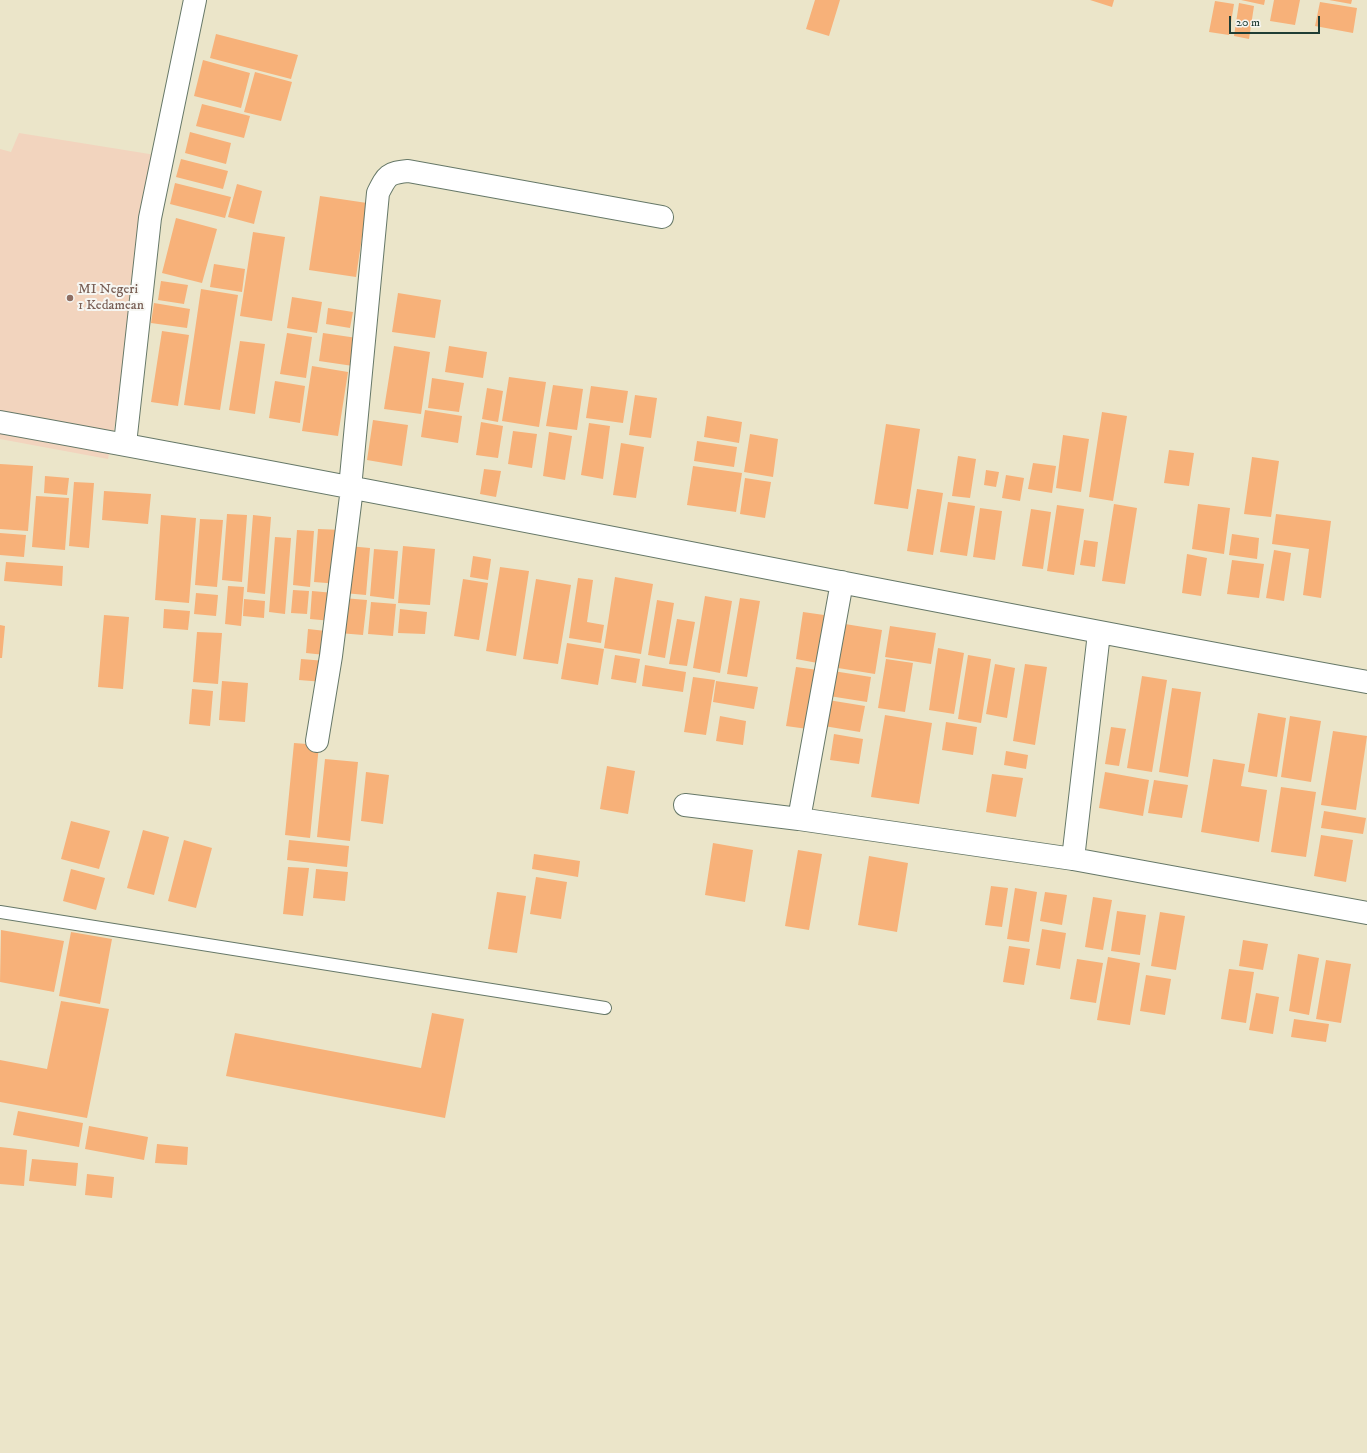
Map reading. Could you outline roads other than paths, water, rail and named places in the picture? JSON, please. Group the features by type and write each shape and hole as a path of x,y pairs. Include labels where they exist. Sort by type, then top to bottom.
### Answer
{"street":[{"path":"125,444 150,218 195,0"},
{"path":"317,741 331,656 351,488 378,193 385,177 393,172 408,171 662,217"},
{"path":"0,422 125,444 1099,633 1367,682"},
{"path":"799,819 842,582"},
{"path":"1073,859 1099,633"},
{"path":"685,805 799,819 1073,859 1367,913"}],"lane":[{"path":"0,912 605,1008"}],"place":[{"name":"MI Negeri 1 Kedamean","path":"70,298"}]}
